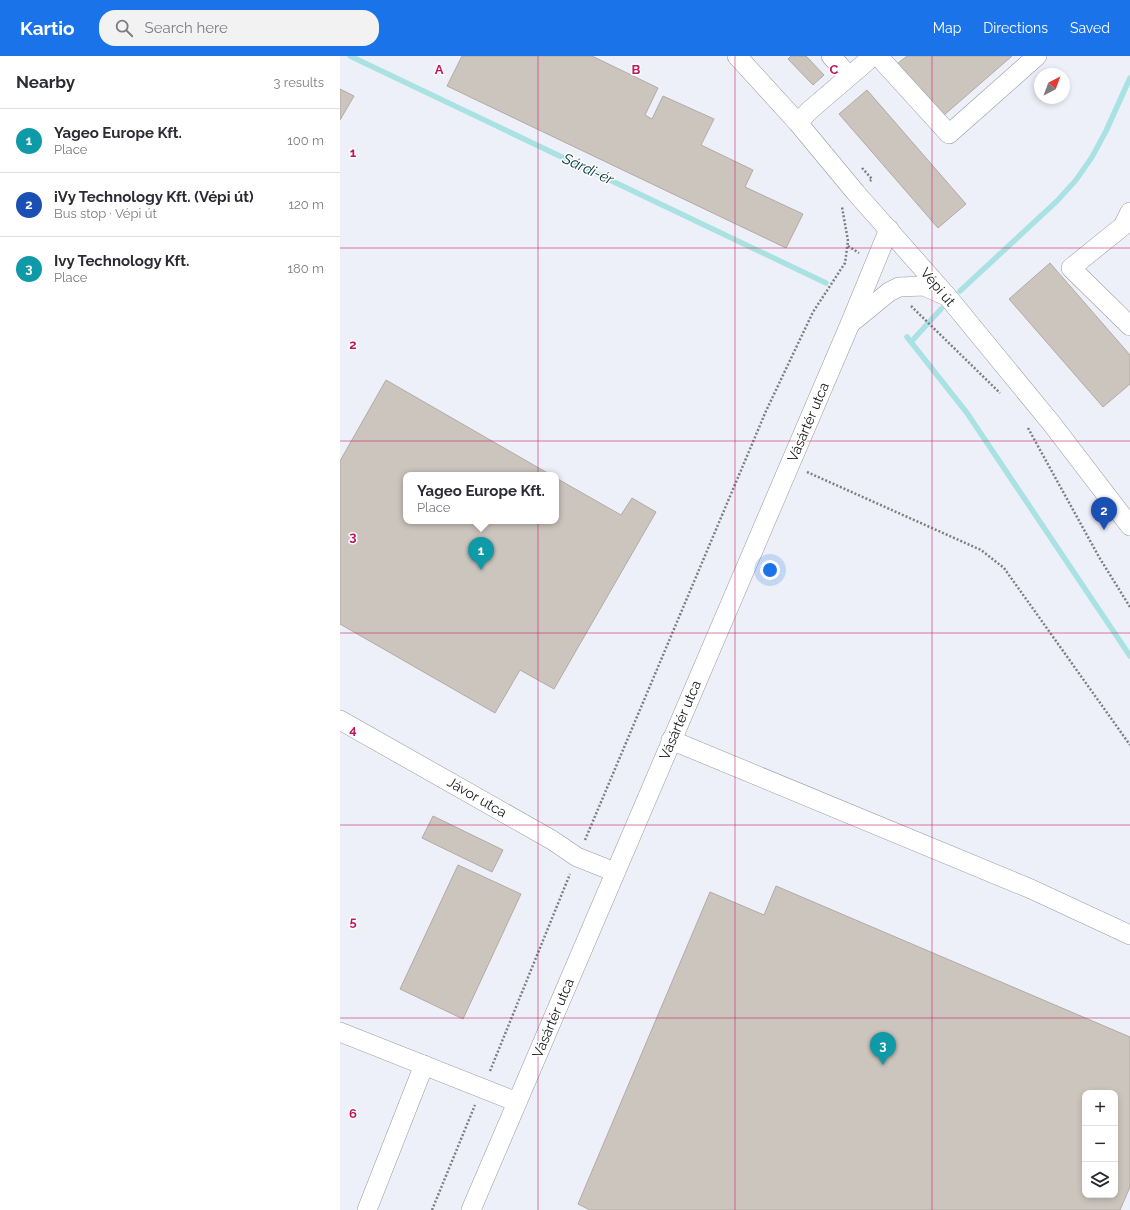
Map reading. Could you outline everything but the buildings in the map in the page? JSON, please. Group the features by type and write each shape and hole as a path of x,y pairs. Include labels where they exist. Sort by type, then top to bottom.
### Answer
{"street":[{"name":"Vépi út","path":"737,56 798,123 856,193 947,296 1128,518"},
{"path":"831,56 849,76"},
{"path":"798,123 809,111 873,56"},
{"path":"878,56 949,134 1036,56"},
{"path":"1130,212 1123,226 1071,268 1130,326"},
{"name":"Vásártér utca","path":"471,1210 850,324 888,229"},
{"path":"850,324 889,292 899,287 924,286 947,296"},
{"name":"Jávor utca","path":"340,720 552,840 577,857 615,872"},
{"path":"671,740 1030,889 1130,935"},
{"path":"340,1032 517,1102"},
{"path":"367,1210 424,1065"}],"path":[{"path":"487,1076 577,857 766,411 813,312 846,263 848,241 842,206"},
{"path":"910,305 1001,394"},
{"path":"1025,422 1099,557 1130,607"},
{"path":"790,465 981,550 1004,568 1130,745"},
{"path":"432,1210 476,1105"}],"waterway":[{"name":"Sárdi-ér","path":"350,56 826,283"},
{"path":"960,291 1057,201 1076,180 1092,157 1106,131 1130,78"},
{"path":"911,342 941,309"},
{"path":"907,337 967,413 1130,656"}],"place":[{"name":"iVy Technology Kft. (Vépi út)","path":"1104,530"},
{"name":"Yageo Europe Kft.","path":"481,570"},
{"name":"Ivy Technology Kft.","path":"883,1065"}]}
